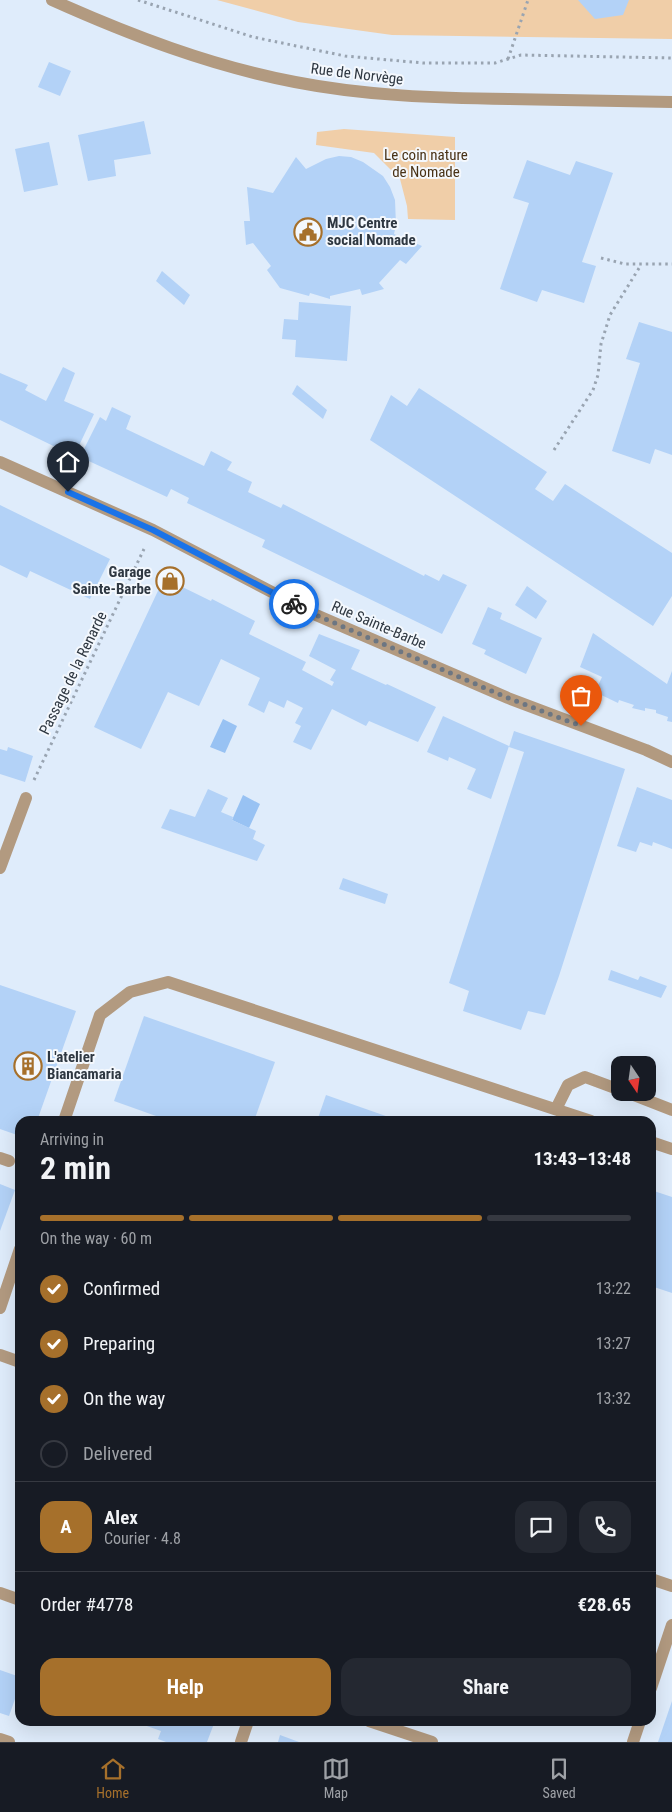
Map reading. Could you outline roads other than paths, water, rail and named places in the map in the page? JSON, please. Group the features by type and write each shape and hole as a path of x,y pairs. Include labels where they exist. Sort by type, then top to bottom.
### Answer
{"street":[{"name":"Rue de Norvège","path":"52,0 168,47 244,70 313,85 415,98 672,102"},
{"name":"Rue Sainte-Barbe","path":"0,462 153,530 316,615 508,698 646,750 672,762"},
{"path":"0,868 26,798"},
{"path":"66,1116 100,1015 130,992 168,982 576,1116"},
{"path":"556,1109 568,1085 585,1077 611,1087"},
{"path":"649,1101 672,1110"},
{"path":"656,1144 672,1149"},
{"path":"0,1308 15,1264"},
{"path":"0,1356 15,1360"},
{"path":"656,1581 672,1586"},
{"path":"0,1593 15,1598"},
{"path":"656,1673 672,1625"},
{"path":"241,1742 246,1726"},
{"path":"384,1726 432,1742"},
{"path":"633,1742 638,1726"},
{"path":"0,1739 9,1742"}],"water":[{"path":"223,719 237,726 225,753 210,747"},
{"path":"243,795 260,804 249,828 232,820"}],"place":[{"name":"MJC Centre social Nomade","path":"308,232"},
{"name":"Garage Sainte-Barbe","path":"170,581"},
{"name":"L'atelier Biancamaria","path":"28,1066"}],"park label":[{"name":"Le coin nature de Nomade","path":"426,164"}]}
